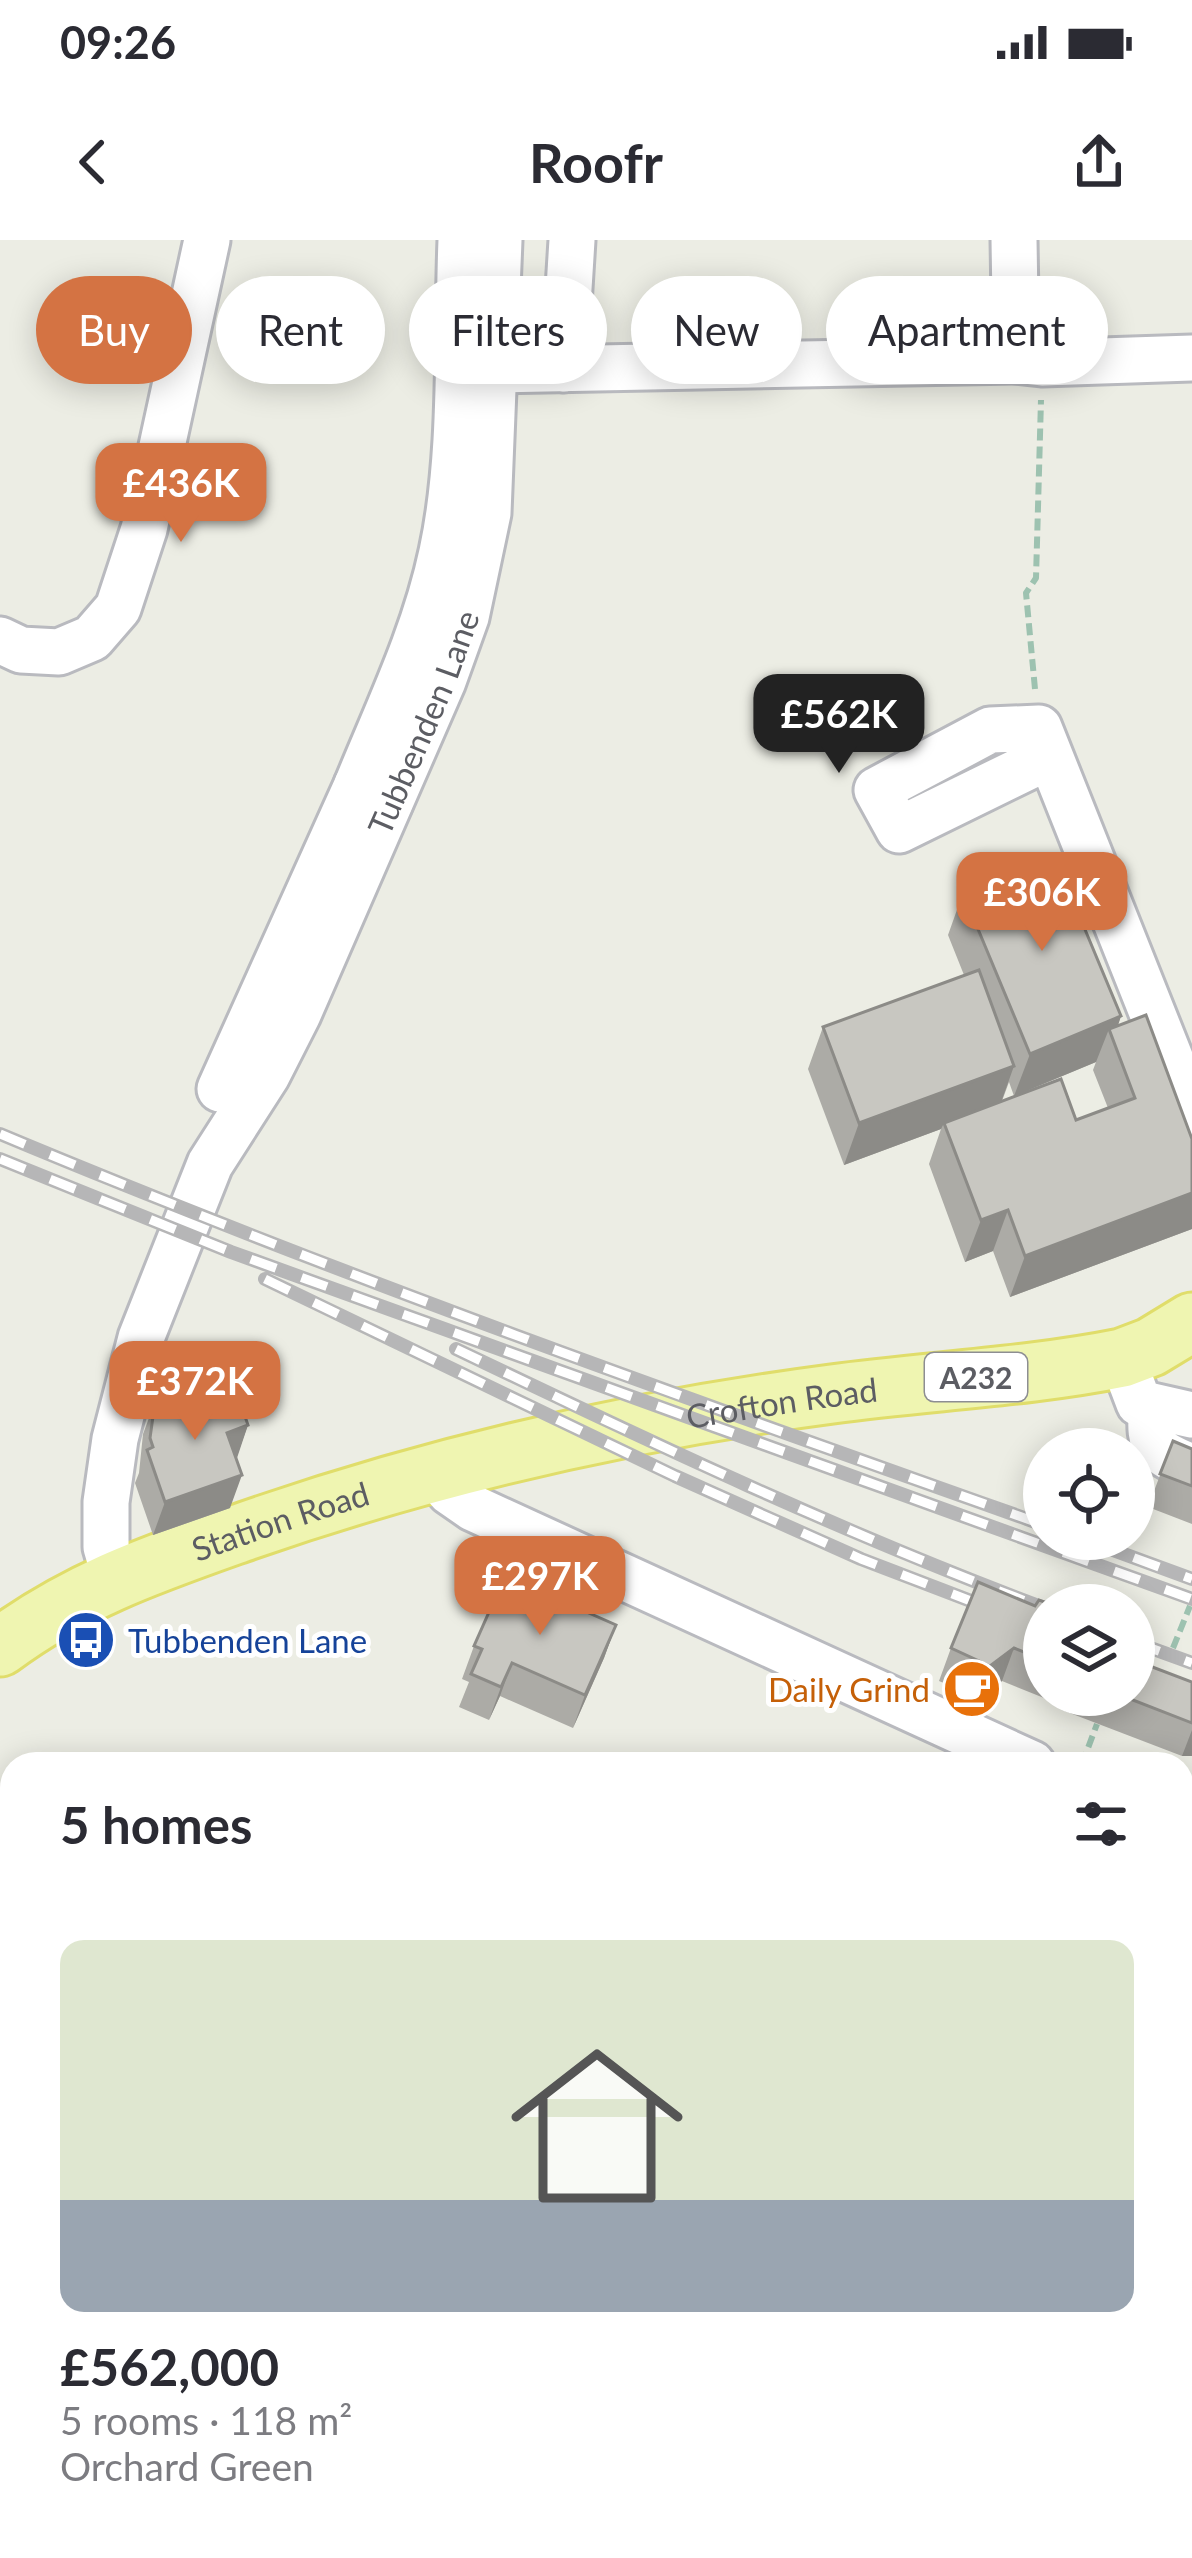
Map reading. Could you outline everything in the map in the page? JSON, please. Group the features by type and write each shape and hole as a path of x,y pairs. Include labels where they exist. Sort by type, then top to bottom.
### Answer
{"main road":[{"name":"Crofton Road","path":"576,1438 831,1394 1122,1358 1192,1322"},
{"name":"Station Road","path":"0,1647 50,1611 115,1578 303,1511 576,1438"}],"street":[{"path":"0,640 21,650 59,652 92,638 118,608 144,530 207,240"},
{"path":"220,1089 373,794 443,550 452,469 460,240"},
{"name":"Tubbenden Lane","path":"498,276 499,240"},
{"path":"570,276 572,240"},
{"path":"1014,240 1018,276"},
{"path":"1108,360 1192,358"},
{"path":"607,368 826,364"},
{"name":"Tubbenden Lane","path":"115,1578 106,1547 106,1502 115,1438 141,1338 210,1164 281,1050 373,794 457,647 488,513 493,384"},
{"path":"1043,743 1192,1113"},
{"path":"1122,1358 1139,1403 1172,1412"},
{"path":"1172,1412 1149,1429 1156,1448 1192,1467"},
{"path":"434,1474 472,1508 1006,1752"}],"path":[{"path":"1030,384 1036,578 1026,593 1043,743"},
{"path":"1173,1648 1190,1606"},
{"path":"1086,1752 1097,1724"}],"building":[{"path":"1054,855 1121,1016 1030,1054 963,893"},
{"path":"979,970 1014,1066 859,1123 823,1027"},
{"path":"1146,1015 1192,1139 1192,1193 1025,1256 1008,1210 981,1220 944,1123 1061,1079 1076,1120 1135,1098 1109,1029"},
{"path":"235,1388 248,1425 227,1433 242,1475 165,1502 147,1450 153,1447 155,1402 175,1395 180,1408"},
{"path":"1173,1441 1192,1449 1192,1486 1160,1474"},
{"path":"505,1576 616,1625 585,1695 512,1663 501,1687 471,1674 482,1649 474,1646"},
{"path":"978,1582 1023,1601 1023,1652 1014,1648 990,1666 951,1648"},
{"path":"1155,1668 1192,1682 1192,1723 1155,1709"}],"railway":[{"path":"0,1134 389,1288 1023,1517"},
{"path":"0,1159 231,1252 1192,1599"},
{"path":"265,1279 675,1476 861,1559 1023,1621"},
{"path":"456,1349 821,1518 1023,1600"},
{"path":"1140,1560 1192,1579"},
{"path":"1155,1650 1192,1663"}],"place":[{"name":"Tubbenden Lane","path":"86,1640"},
{"name":"Daily Grind","path":"972,1689"}]}
